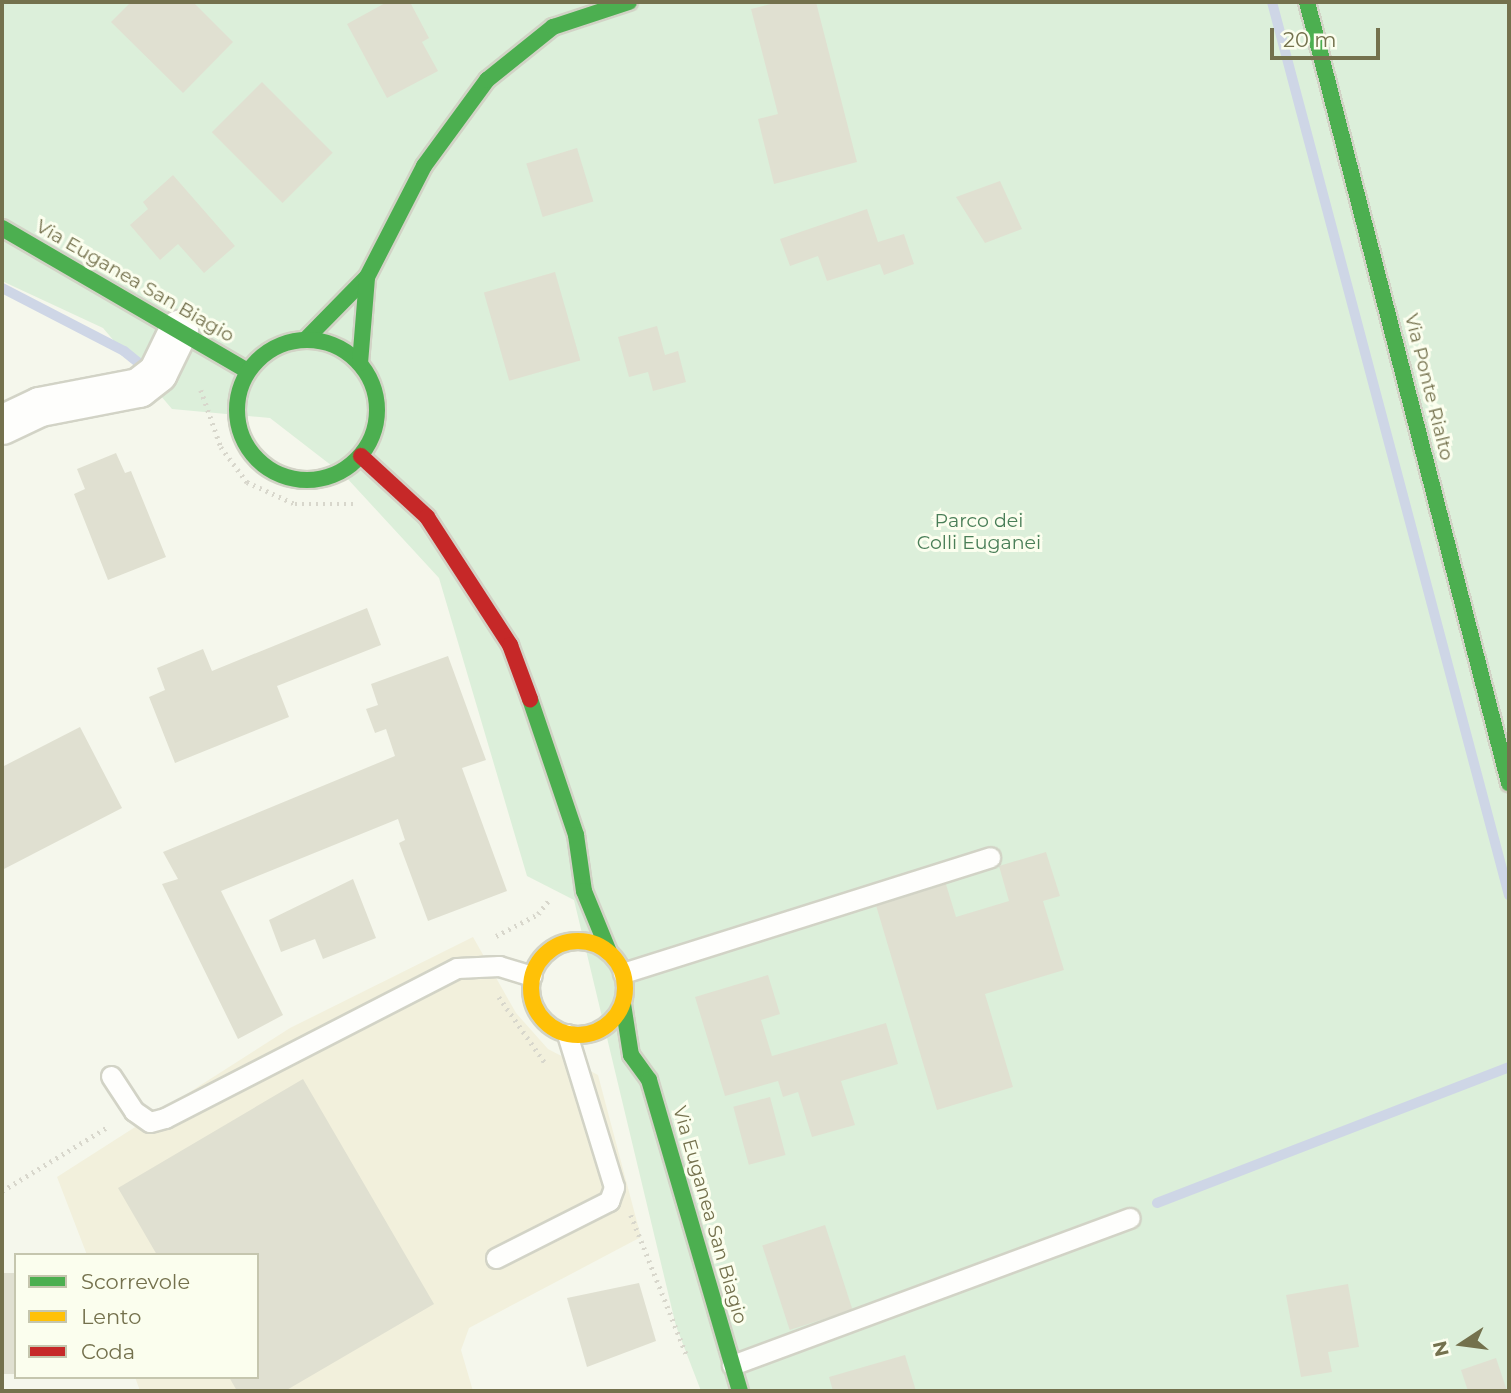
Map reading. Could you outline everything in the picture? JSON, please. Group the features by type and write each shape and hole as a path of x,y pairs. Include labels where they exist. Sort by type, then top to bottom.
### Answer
{"main road":[{"path":"306,339 367,277 424,166 487,80 554,27 629,2"},
{"name":"Via Ponte Rialto","path":"1307,2 1509,783"},
{"name":"Via Euganea San Biagio","path":"2,228 173,346 246,370"},
{"path":"360,363 326,341 306,339 268,351 246,370 237,421 243,440 270,470 309,481 337,473 361,456 372,438 377,409 360,363 367,277"},
{"path":"361,456 427,517 510,645 558,773 576,835 584,891 609,952 623,973 623,1004 603,1029 588,1035"},
{"path":"565,942 584,891"},
{"path":"609,952 596,943 565,942 544,954 532,976 534,1006 553,1029 567,1034 588,1035 631,1055"},
{"name":"Via Euganea San Biagio","path":"623,1004 631,1055 649,1080 740,1391"}],"street":[{"path":"2,425 40,407 139,388 173,346"}],"lane":[{"path":"623,973 990,857"},
{"path":"111,1076 134,1111 150,1122 165,1118 390,999 457,968 481,964 532,976"},
{"path":"496,1258 609,1201 611,1194 604,1150 567,1034"},
{"path":"732,1365 1130,1218"}],"path":[{"path":"173,346 209,401 222,447 247,482 295,504 341,500 362,505"},
{"path":"551,1069 515,1026 472,948 538,914 557,891"},
{"path":"2,1191 134,1111"},
{"path":"611,1194 626,1201 691,1366"}],"shaded area":[{"path":"473,937 516,1013 548,1049 598,1075 641,1237 469,1328 461,1350 473,1391 140,1391 136,1379 259,1379 259,1253 86,1253 57,1177 290,1028"}],"green space":[{"name":"Parco dei Colli Euganei","path":"2,2 1509,2 1509,1391 701,1391 676,1326 574,900 527,876 439,578 345,476 270,418 172,409 103,328 2,281"}],"building":[{"path":"131,2 193,2 233,42 183,93 111,22"},
{"path":"387,2 410,2 429,38 422,42 438,71 387,98 347,24"},
{"path":"778,2 816,2 857,162 774,184 758,119 778,114 751,9"},
{"path":"262,82 333,153 283,203 212,132"},
{"path":"577,148 593,202 543,217 526,163"},
{"path":"173,175 235,246 204,273 178,244 160,260 130,225 148,209 143,202"},
{"path":"1000,181 1022,229 985,243 956,197"},
{"path":"867,209 878,242 904,234 914,264 884,275 880,264 827,281 818,256 790,266 780,239"},
{"path":"555,272 580,360 509,381 484,292"},
{"path":"657,326 665,355 678,351 686,382 653,391 648,372 629,377 618,337"},
{"path":"116,453 125,473 131,471 166,557 108,580 74,494 85,489 77,469"},
{"path":"367,608 381,645 277,686 289,717 175,763 149,697 165,690 157,668 203,649 212,671"},
{"path":"448,656 486,760 462,768 507,891 428,921 399,843 405,840 398,819 221,891 283,1015 238,1039 162,884 178,879 163,852 395,756 386,729 375,733 366,709 378,705 371,684"},
{"path":"80,727 122,808 2,870 2,767"},
{"path":"1046,852 1060,896 1043,901 1064,970 985,994 1013,1087 937,1110 875,902 945,881 956,917 1009,901 999,866"},
{"path":"353,879 376,938 323,959 315,939 281,952 269,920"},
{"path":"768,975 780,1014 761,1020 772,1056 886,1023 898,1064 841,1081 855,1125 812,1137 798,1092 783,1097 778,1081 725,1096 695,997"},
{"path":"303,1079 434,1304 285,1391 237,1391 230,1379 259,1379 259,1253 156,1253 118,1188"},
{"path":"770,1097 786,1155 749,1165 733,1107"},
{"path":"825,1225 853,1310 790,1330 762,1245"},
{"path":"2,1273 14,1273 14,1374 2,1374"},
{"path":"639,1283 656,1341 587,1367 567,1298"},
{"path":"1348,1284 1359,1347 1328,1352 1332,1372 1301,1377 1286,1295"},
{"path":"905,1355 916,1391 833,1391 829,1377"},
{"path":"1496,1358 1507,1391 1468,1391 1461,1370"}],"waterway":[{"path":"1272,2 1509,895"},
{"path":"2,288 124,351 149,371"},
{"path":"1157,1203 1509,1067"}],"traffic: fast":[{"path":"306,339 367,277 424,166 487,80 553,27 629,2"},
{"path":"1307,2 1509,783"},
{"path":"2,228 246,370"},
{"path":"360,363 367,277"},
{"path":"307,340 334,345 357,360 372,383 377,410 372,437 357,460 334,475 307,480 280,475 257,460 242,437 237,410 242,383 257,360 280,345 307,340"},
{"path":"530,699 576,835 584,891 609,952"},
{"path":"623,1004 631,1055 649,1080 740,1391"}],"traffic: slow":[{"path":"578,941 596,944 611,955 622,970 625,988 622,1006 611,1021 596,1032 578,1035 560,1032 545,1021 534,1006 531,988 534,970 545,955 560,944 578,941"}],"traffic: jam":[{"path":"361,456 427,517 510,645 530,699"}]}
